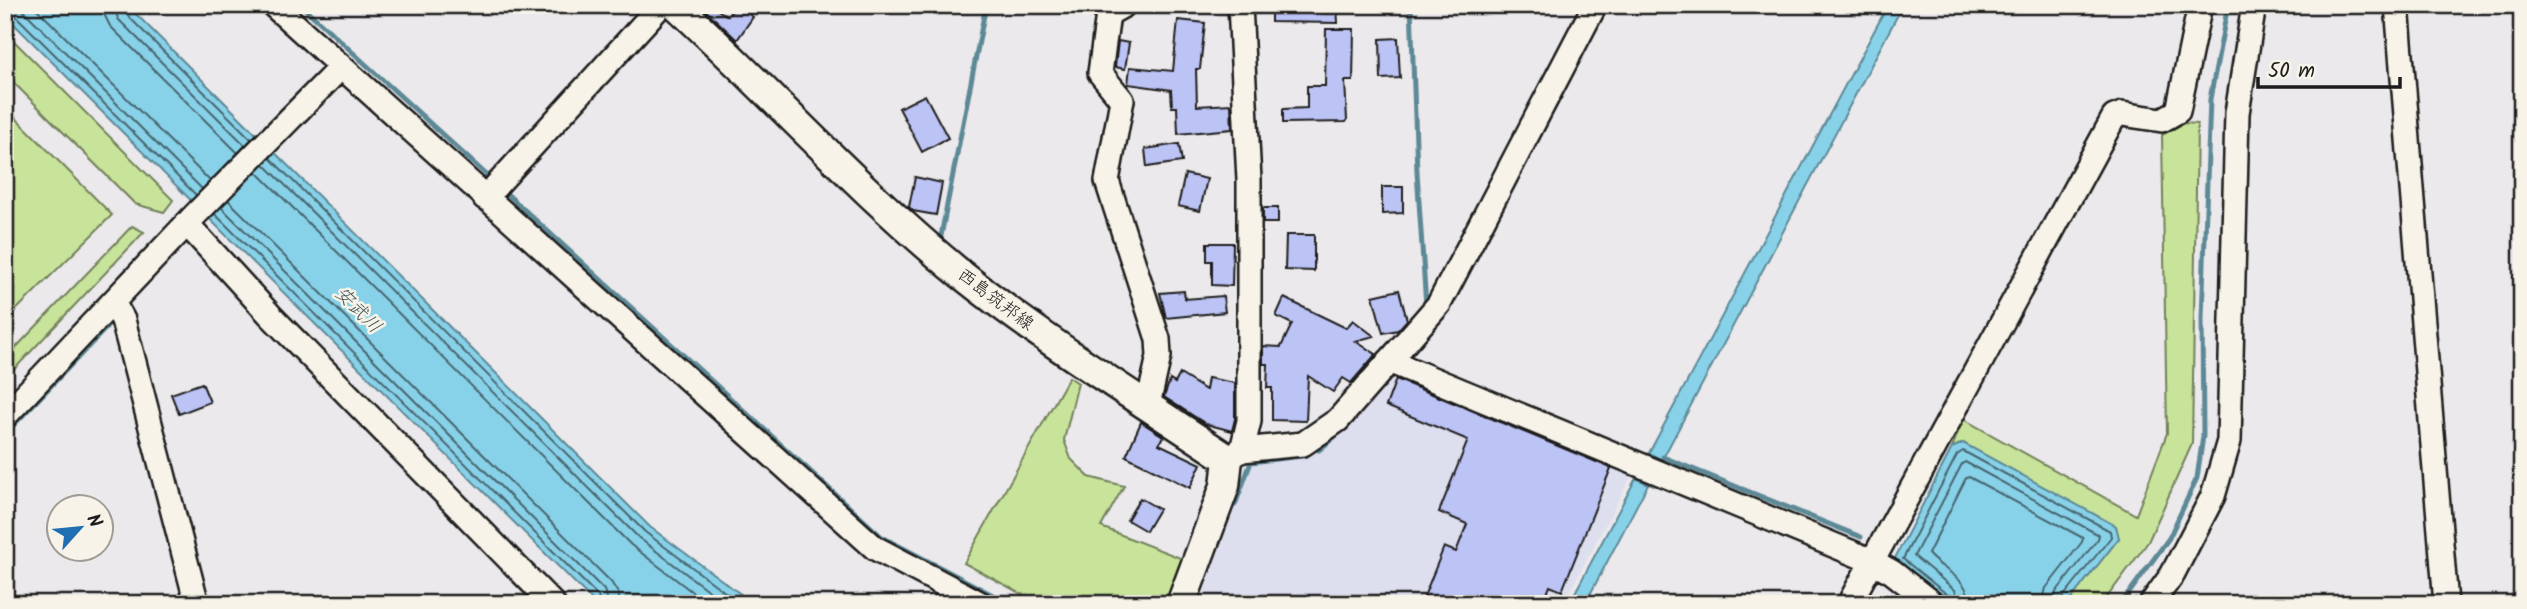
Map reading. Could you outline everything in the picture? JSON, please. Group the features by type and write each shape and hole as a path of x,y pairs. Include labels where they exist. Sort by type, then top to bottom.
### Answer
{"main road":[{"name":"西島筑邦線","path":"679,8 883,206 962,275 1050,340 1148,405 1235,454"},
{"path":"1181,604 1235,454"}],"street":[{"path":"273,5 875,548 981,604"},
{"path":"1124,5 1108,13 1100,73 1122,100 1107,181 1158,339 1159,356 1148,405"},
{"path":"1240,5 1249,180 1248,421 1235,454 1303,444 1338,420 1439,304 1595,5"},
{"path":"1849,604 2114,117 2122,114 2162,120 2178,111 2200,5"},
{"path":"2151,604 2172,575 2214,496 2229,441 2237,113 2254,5"},
{"path":"2397,5 2446,604"},
{"path":"485,198 679,8"},
{"path":"5,416 273,134 341,68"},
{"path":"191,220 271,316 553,604"},
{"path":"113,302 123,320 197,604"},
{"path":"1389,361 1872,561 1892,572 1933,604"}],"shaded area":[{"path":"1393,372 1634,471 1563,604 1192,604 1250,460 1306,452"}],"green space":[{"path":"5,32 173,200 164,212 135,204 5,74"},
{"path":"5,107 112,215 5,321"},
{"path":"2184,123 2197,124 2192,444 2148,542 2102,604 2067,604 2119,538 1963,443 1952,448 1963,419 2136,515 2167,433 2162,135"},
{"path":"132,226 144,232 5,379 5,359"},
{"path":"1069,377 1078,383 1064,440 1071,459 1089,477 1124,486 1101,527 1188,561 1168,604 1040,604 964,563"}],"water":[{"name":"安武川","path":"5,5 127,5 650,527 754,604 596,604 5,15"},
{"path":"1888,5 1903,5 1662,460 1649,453"},
{"path":"1963,443 2116,526 2119,538 2067,604 1948,604 1893,562 1952,448"},
{"path":"1636,478 1648,484 1585,604 1569,604"}],"building":[{"path":"700,5 709,5 728,16 736,5 753,17 737,40"},
{"path":"1271,5 1337,5 1338,23 1271,22"},
{"path":"1178,20 1205,23 1200,69 1196,69 1197,106 1231,104 1232,129 1178,134 1177,107 1172,107 1171,90 1128,84 1130,67 1173,71"},
{"path":"1326,29 1354,29 1353,81 1345,81 1347,120 1283,123 1283,109 1307,108 1307,86 1325,86"},
{"path":"1398,38 1400,78 1381,79 1380,39"},
{"path":"1118,41 1129,43 1125,69 1115,67"},
{"path":"925,95 948,138 922,152 899,108"},
{"path":"1179,144 1182,162 1147,167 1145,149"},
{"path":"1185,174 1207,179 1200,211 1178,206"},
{"path":"915,177 942,183 936,215 913,211 909,207"},
{"path":"1382,187 1403,187 1403,213 1382,214"},
{"path":"1263,208 1278,208 1278,223 1263,223"},
{"path":"1286,235 1314,235 1314,271 1285,270"},
{"path":"1207,243 1233,243 1232,286 1212,285 1212,261 1207,261"},
{"path":"1399,290 1407,320 1398,330 1383,333 1373,296"},
{"path":"1184,291 1185,299 1223,296 1225,312 1166,318 1160,293"},
{"path":"1284,298 1346,328 1353,320 1374,336 1355,341 1376,354 1351,383 1343,378 1333,392 1308,376 1306,421 1272,420 1272,388 1267,388 1268,364 1263,364 1263,346 1281,347 1292,324 1276,316"},
{"path":"1180,374 1206,390 1208,378 1235,383 1235,419 1232,431 1206,424 1164,397 1170,380 1175,383"},
{"path":"1396,379 1611,468 1562,591 1550,586 1543,604 1421,604 1444,547 1456,552 1467,524 1439,512 1468,440 1386,406"},
{"path":"202,383 210,402 179,414 171,394"},
{"path":"1141,422 1163,436 1159,444 1201,464 1190,488 1126,456"},
{"path":"1140,498 1159,509 1146,531 1127,520"}],"waterway":[{"path":"301,5 491,179"},
{"path":"940,241 986,5"},
{"path":"1411,5 1417,172 1426,306"},
{"path":"2121,604 2169,538 2197,478 2203,436 2202,318 2210,99 2228,5"},
{"path":"506,193 882,537 1010,604"},
{"path":"5,434 107,327"},
{"path":"1379,390 1388,380"},
{"path":"1319,450 1347,426"},
{"path":"1235,505 1251,462 1302,456"},
{"path":"1663,457 1861,537"}]}
